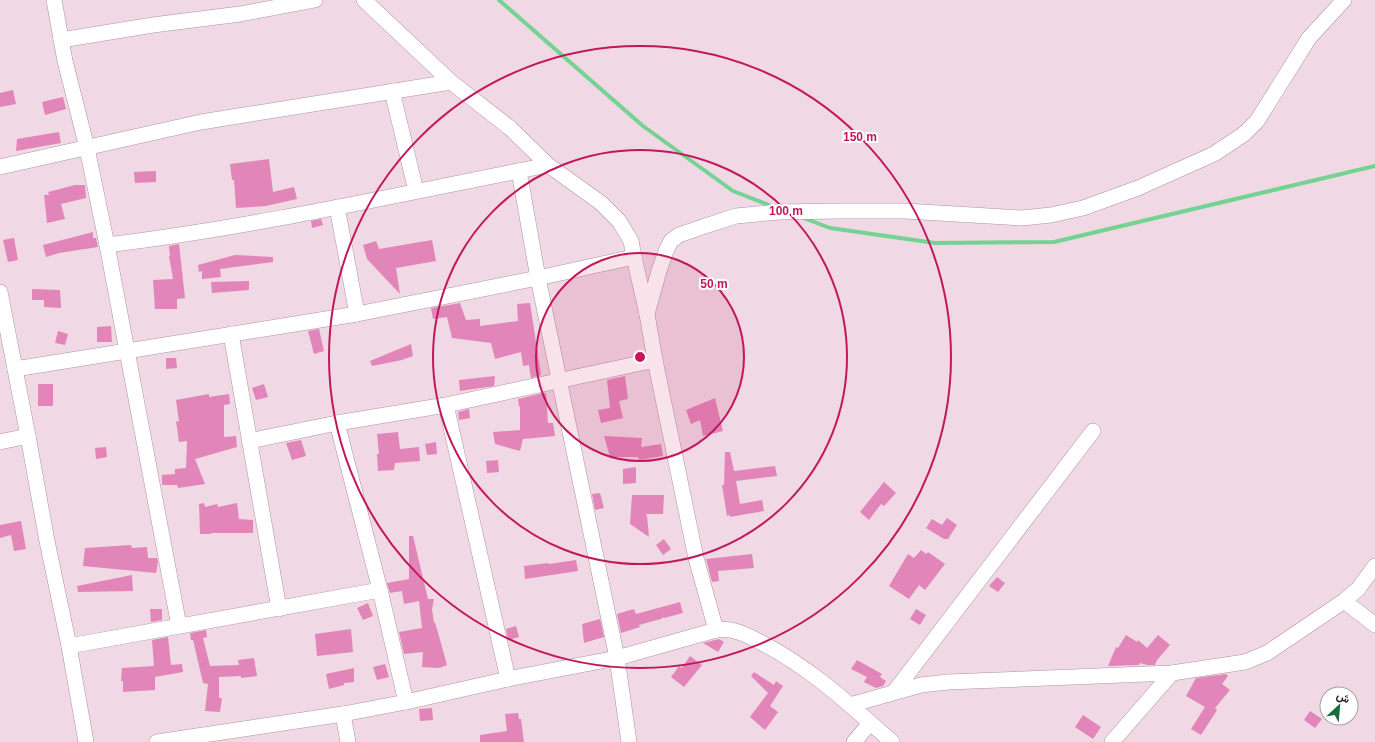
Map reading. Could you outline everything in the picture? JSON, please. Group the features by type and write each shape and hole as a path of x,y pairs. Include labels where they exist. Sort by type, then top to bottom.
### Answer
{"street":[{"path":"54,0 65,61 87,148 107,245 179,626"},
{"path":"61,40 153,25 240,14 316,0"},
{"path":"364,0 451,82 510,128 548,165 601,203 619,221 631,241 696,558 716,630"},
{"path":"647,314 659,271 671,241 680,235 736,216 779,212 848,211 905,211 1022,218 1051,215 1083,208 1131,190 1214,154 1244,134 1257,121 1309,38 1344,0"},
{"path":"0,168 201,122 451,82"},
{"path":"392,91 416,191"},
{"path":"107,245 162,238 269,220 548,165"},
{"path":"519,170 538,278 617,658 629,742"},
{"path":"337,206 357,314"},
{"path":"15,369 357,314 538,278 634,257"},
{"path":"0,292 5,341 15,369 47,541 69,646 86,742"},
{"path":"231,334 279,609"},
{"path":"249,441 337,423 446,405 655,360"},
{"path":"446,405 508,679"},
{"path":"337,423 380,590 406,702"},
{"path":"894,692 1094,431"},
{"path":"0,442 28,436"},
{"path":"850,705 921,685 948,682 1172,673 1246,662 1267,653 1344,601 1358,589 1375,566"},
{"path":"69,646 380,590"},
{"path":"1344,601 1375,625"},
{"path":"157,742 233,737 406,702 508,679 617,658 724,629 732,630 751,637 785,655 821,680 892,742"},
{"path":"1112,742 1172,673"},
{"path":"343,714 348,742"},
{"path":"854,742 870,723"}],"building":[{"path":"13,90 16,104 0,107 0,93"},
{"path":"63,97 66,109 45,115 42,102"},
{"path":"59,132 61,143 16,151 17,139"},
{"path":"269,159 273,192 294,187 297,199 266,206 236,208 234,180 232,180 230,164"},
{"path":"156,171 156,182 135,183 134,172"},
{"path":"75,185 85,185 86,198 61,204 65,219 47,223 44,195 49,195 48,192"},
{"path":"321,219 323,225 312,228 311,221"},
{"path":"93,232 93,238 96,238 98,247 59,253 46,257 43,245"},
{"path":"14,238 18,260 8,262 3,240"},
{"path":"432,240 436,261 396,268 400,294 367,259 363,245 376,241 379,249"},
{"path":"179,244 185,298 177,299 177,309 155,309 153,280 173,279 169,256 169,246"},
{"path":"235,255 273,257 273,262 220,269 221,277 202,279 202,271 199,272 198,265"},
{"path":"249,281 249,290 212,293 211,282"},
{"path":"32,289 60,290 61,308 44,307 44,300 32,300"},
{"path":"460,303 466,320 480,319 480,326 518,321 517,304 530,303 541,375 531,378 529,365 523,366 521,352 495,359 491,343 452,338 447,317 433,319 431,308"},
{"path":"111,326 112,342 97,342 97,327"},
{"path":"319,329 324,351 314,354 308,331"},
{"path":"58,331 68,334 65,345 55,343"},
{"path":"411,344 413,356 402,360 372,366 370,361"},
{"path":"166,358 176,358 177,368 166,369"},
{"path":"495,376 494,386 460,391 459,380"},
{"path":"625,376 628,399 619,401 623,418 601,423 598,410 610,408 607,380"},
{"path":"38,384 53,384 53,406 38,406"},
{"path":"264,384 268,397 256,400 252,388"},
{"path":"546,393 548,423 553,423 555,436 523,439 520,451 495,444 493,432 520,430 520,406 519,407 518,399"},
{"path":"209,394 209,397 229,394 230,404 224,405 224,437 236,436 237,447 195,459 205,484 178,488 177,485 162,485 162,475 175,474 175,469 186,468 187,441 179,442 176,421 179,422 176,400"},
{"path":"715,398 723,431 703,436 700,420 691,424 686,410"},
{"path":"469,409 470,418 459,420 458,412"},
{"path":"398,432 400,449 419,447 420,461 395,463 394,470 378,471 377,454 379,454 377,434"},
{"path":"604,436 642,438 641,447 661,444 663,456 639,460 638,457 610,457"},
{"path":"301,440 306,456 292,460 286,443"},
{"path":"436,442 437,454 427,455 425,444"},
{"path":"106,447 107,457 96,459 95,448"},
{"path":"725,452 730,452 734,471 775,466 777,476 736,481 740,504 762,500 764,511 730,517 730,515 727,516 722,485 724,485"},
{"path":"498,460 499,472 487,473 486,461"},
{"path":"636,467 636,483 623,484 623,469"},
{"path":"884,482 896,493 884,506 881,504 869,520 860,512"},
{"path":"600,493 604,508 595,510 592,494"},
{"path":"632,495 664,495 663,514 646,514 649,537 630,524"},
{"path":"204,503 205,507 217,504 218,507 237,503 239,519 253,520 253,533 200,534 199,504"},
{"path":"947,518 957,525 948,539 944,539 926,528 932,519 942,525"},
{"path":"21,521 26,549 14,551 11,535 0,538 0,525"},
{"path":"409,536 413,536 428,599 434,599 432,609 434,623 435,622 447,665 439,668 422,667 423,652 404,654 399,632 422,628 419,601 404,604 402,591 390,593 387,583 409,579"},
{"path":"664,539 671,549 663,555 656,545"},
{"path":"131,545 132,548 147,547 148,558 157,558 158,562 156,573 83,566 85,548"},
{"path":"921,550 926,554 928,552 945,564 925,590 919,585 909,599 889,586 908,554 914,558"},
{"path":"752,554 754,568 718,571 719,581 712,582 706,559"},
{"path":"576,560 578,571 525,579 524,566"},
{"path":"132,575 133,591 78,592 77,586"},
{"path":"997,577 1005,583 998,592 989,586"},
{"path":"680,602 683,613 663,617 621,633 617,614 634,609 636,614"},
{"path":"368,603 373,616 363,620 357,608"},
{"path":"150,609 162,609 162,620 151,622"},
{"path":"916,609 926,615 920,625 910,619"},
{"path":"600,619 604,637 584,643 582,624"},
{"path":"516,626 519,637 508,640 506,629"},
{"path":"351,629 353,652 317,656 315,634"},
{"path":"206,630 207,637 203,638 210,666 239,665 238,660 254,658 257,676 241,678 241,676 219,677 219,698 222,698 220,712 205,711 208,684 203,683 193,640 191,640 190,633"},
{"path":"1126,635 1137,642 1138,640 1147,648 1158,635 1170,645 1157,660 1155,665 1140,663 1139,665 1108,666 1116,647 1118,648"},
{"path":"168,637 171,665 182,664 183,672 155,677 155,690 123,692 123,681 121,681 122,668 154,666 152,640"},
{"path":"719,639 724,642 718,652 703,643"},
{"path":"690,656 702,665 684,687 671,677 679,666 682,668"},
{"path":"857,660 882,674 880,677 886,681 883,686 876,688 864,682 867,677 851,669"},
{"path":"385,664 389,677 377,680 373,667"},
{"path":"354,668 354,682 344,683 344,685 329,689 326,674"},
{"path":"754,672 774,685 776,681 783,686 770,706 778,712 765,730 750,717 768,693 751,676"},
{"path":"1226,674 1228,676 1222,684 1230,690 1215,708 1217,710 1201,735 1191,729 1205,707 1186,696 1196,678"},
{"path":"432,708 433,720 420,721 419,709"},
{"path":"1310,711 1319,717 1319,723 1315,728 1304,720"},
{"path":"518,713 519,719 521,719 524,742 480,742 480,735 507,731 505,714"},
{"path":"1083,715 1101,727 1093,739 1075,727"}],"waterway":[{"path":"499,0 643,126 733,191 774,207"},
{"path":"801,217 830,228 935,243 1054,242 1375,166"}]}
